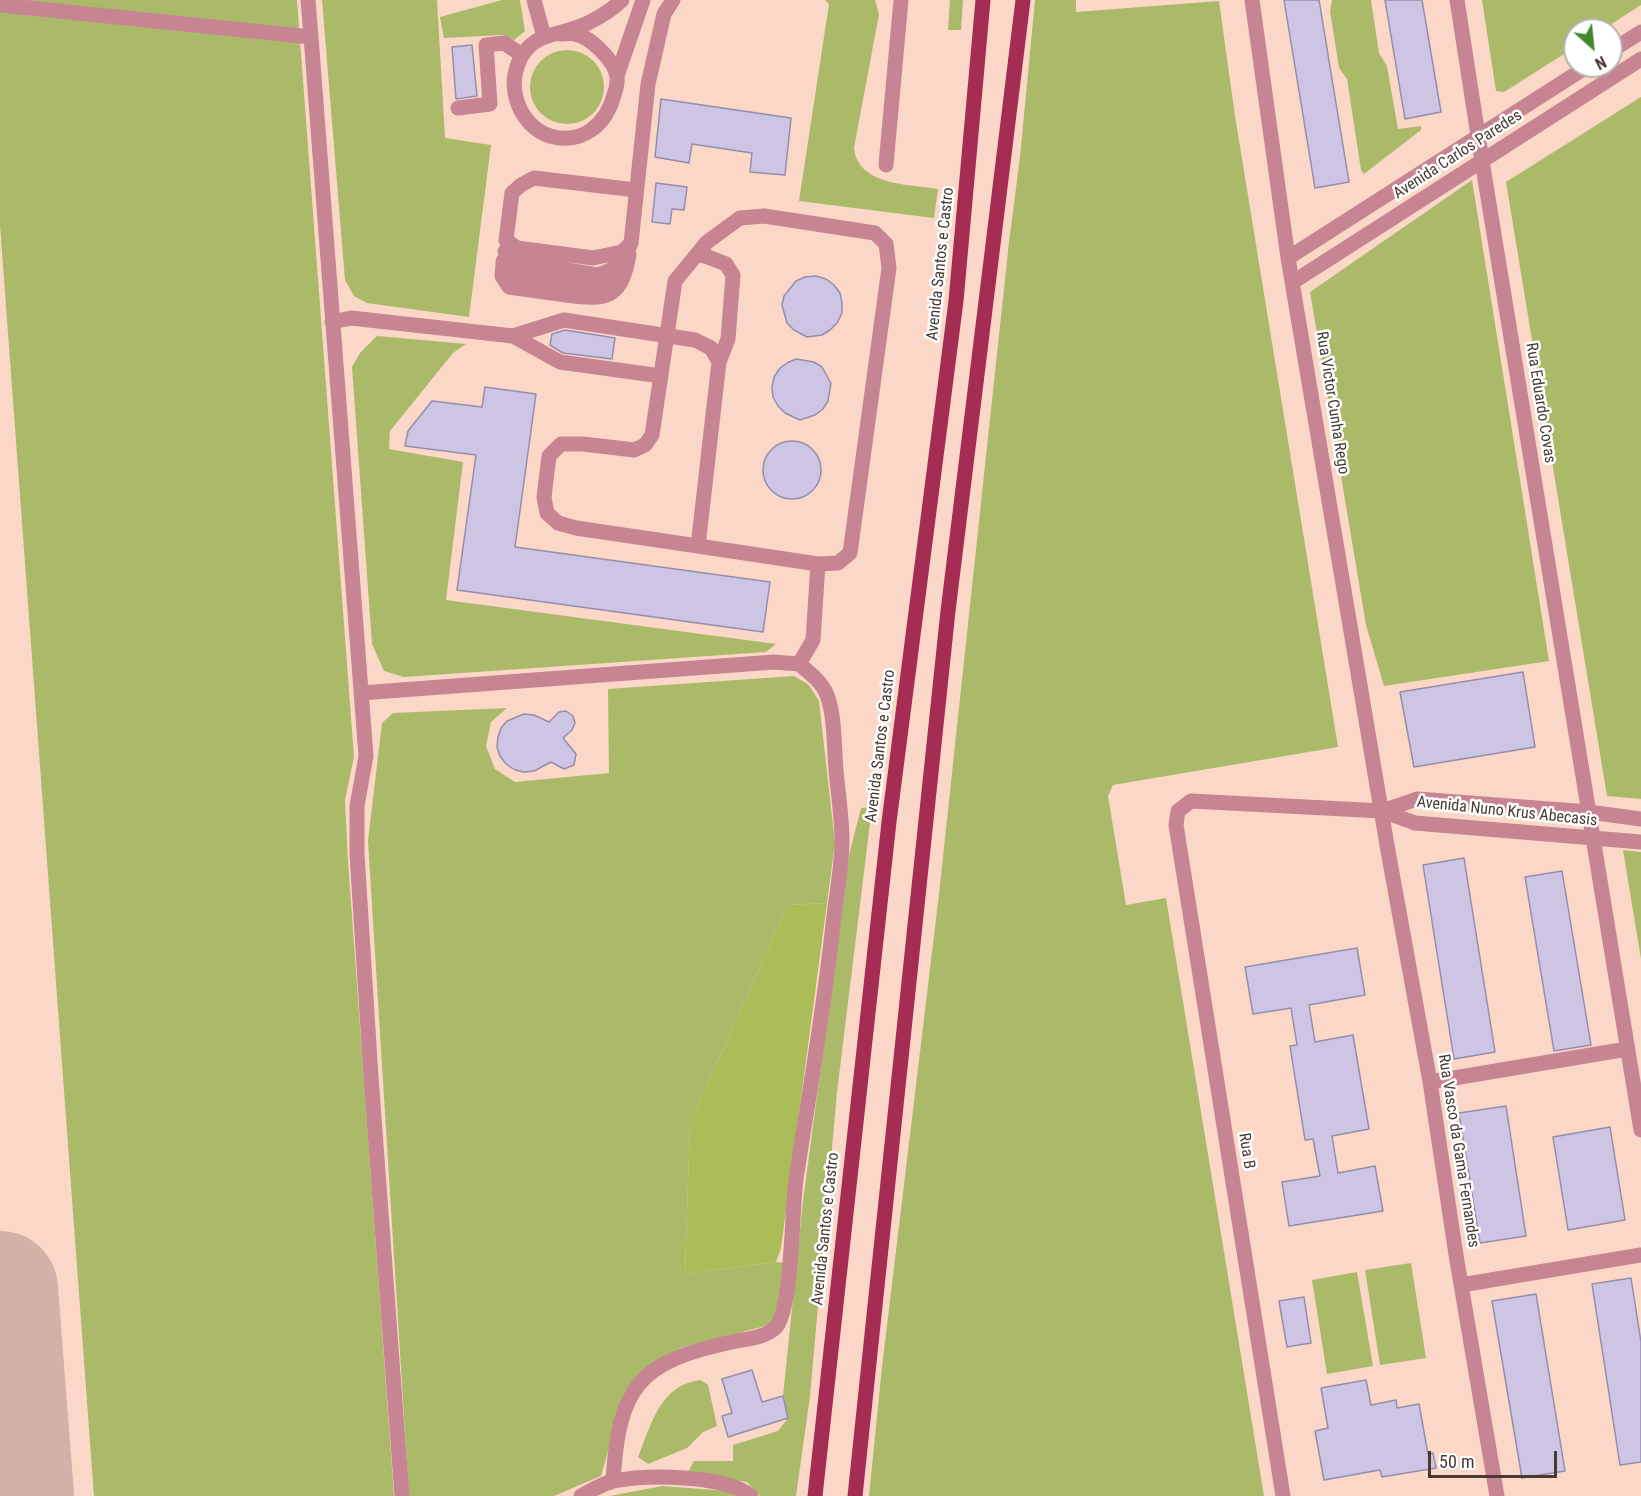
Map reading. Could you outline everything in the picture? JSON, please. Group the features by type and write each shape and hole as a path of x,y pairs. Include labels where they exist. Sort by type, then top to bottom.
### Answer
{"main road":[{"name":"Avenida Santos e Castro","path":"815,1496 890,822 956,301 983,0"},
{"path":"855,1496 948,611 1023,0"}],"street":[{"path":"308,0 366,756 357,806 357,854 370,1077 402,1496"},
{"path":"534,0 544,37"},
{"path":"560,34 588,23 622,0"},
{"path":"617,75 614,67 588,39 574,34 560,34 544,37 522,55 514,74 513,92 520,112 543,134 568,139 598,127 611,109 617,86 617,75 643,0"},
{"path":"636,189 534,178 521,185 512,193 504,251 510,275 598,287 613,280 627,267 631,243 648,84 664,14 673,0"},
{"path":"886,165 901,0"},
{"name":"Rua Victor Cunha Rego","path":"1252,0 1288,258 1382,811"},
{"name":"Rua Eduardo Covas","path":"1457,0 1641,1130"},
{"path":"0,5 311,37"},
{"path":"1623,43 1641,32"},
{"path":"458,108 490,104 486,45 504,43 522,55"},
{"name":"Avenida Carlos Paredes","path":"1293,282 1641,60"},
{"name":"Avenida Carlos Paredes","path":"1288,258 1569,78"},
{"path":"764,216 875,232 886,244 889,268 850,553 838,563 818,564 576,528 558,523 547,513 544,497 549,456 561,444 583,444 634,450 645,445 652,435 675,281 697,254 707,242 740,218 764,216"},
{"path":"504,251 517,248 593,258 622,252 631,243"},
{"path":"697,254 726,264 733,275 728,339 719,362 698,546"},
{"path":"332,322 351,318 513,336 560,362 661,376"},
{"path":"513,336 564,320 695,340 711,348 719,362"},
{"path":"799,664 813,640 818,564"},
{"path":"361,693 774,662 799,664 814,676 827,695 833,725 842,840 826,990 796,1182 783,1314 776,1328 758,1337 686,1354 658,1367 637,1384 622,1413 615,1445 613,1481"},
{"name":"Avenida Nuno Krus Abecasis","path":"1382,811 1417,798 1589,812 1641,819"},
{"name":"Rua B","path":"1283,1496 1176,825 1178,811 1191,801 1382,811"},
{"name":"Avenida Nuno Krus Abecasis","path":"1382,811 1415,823 1641,842"},
{"name":"Rua Vasco da Gama Fernandes","path":"1382,811 1430,1082 1461,1285 1497,1496"},
{"path":"1430,1082 1628,1049"},
{"path":"1461,1285 1641,1255"},
{"path":"580,1496 613,1481 650,1477 706,1480 741,1488 750,1496"}],"green space":[{"path":"0,0 297,0 354,757 345,800 348,861 394,1496 94,1496 0,225"},
{"path":"322,0 437,0 445,138 491,145 469,317 367,303 354,296 345,280"},
{"path":"502,0 520,0 525,31 514,40 503,35 444,38 440,17"},
{"path":"825,0 875,0 879,14 854,148 865,170 875,176 900,184 938,189 934,218 799,201 829,4"},
{"path":"950,0 963,0 961,30 948,30"},
{"path":"1035,0 1076,0 1076,12 1219,1 1235,116 1338,747 1113,785 1108,796 1126,905 1166,898 1264,1496 869,1496 882,1367 939,894 1020,157"},
{"path":"1332,0 1371,0 1379,53 1387,66 1398,129 1421,126 1421,130 1364,174 1361,170 1347,79 1339,68 1330,11"},
{"path":"1482,0 1641,0 1641,5 1621,18 1563,18 1563,55 1504,92 1496,91"},
{"path":"574,50 594,60 602,73 604,87 602,101 594,114 581,122 560,124 540,114 532,101 530,80 540,60 553,52"},
{"path":"1641,97 1641,799 1607,796 1506,182"},
{"path":"1472,180 1549,661 1384,686 1366,625 1310,292"},
{"path":"377,336 466,344 453,353 390,431 389,449 463,462 446,600 776,644 766,652 404,677 384,671 372,644 352,367 360,353"},
{"path":"794,676 809,685 819,701 835,843 827,903 788,905 690,1123 685,1274 776,1262 785,1263 777,1314 769,1325 680,1348 641,1376 625,1391 601,1476 554,1496 409,1496 368,841 382,723 393,713 507,708 491,722 486,746 495,769 515,782 609,773 608,689"},
{"path":"872,807 837,1092 810,1396 796,1496 760,1496 747,1482 687,1474 694,1461 733,1461 733,1445 778,1431 788,1418 783,1396 803,1201 849,855 861,808"},
{"path":"1623,850 1641,852 1641,959"},
{"path":"827,903 781,1248 776,1262 685,1274 690,1123 788,905"},
{"path":"1411,1263 1426,1358 1380,1365 1365,1270"},
{"path":"1357,1272 1373,1366 1327,1374 1312,1280"},
{"path":"701,1380 708,1385 717,1426 703,1432 687,1448 648,1464 638,1457 653,1420 666,1398 687,1383"},
{"path":"662,1486 728,1491 737,1496 610,1496"}],"building":[{"path":"1284,0 1319,0 1349,182 1315,188"},
{"path":"1385,0 1422,0 1441,112 1405,119"},
{"path":"472,45 477,96 456,99 452,47"},
{"path":"661,99 791,118 785,175 750,172 752,153 692,144 689,163 655,157"},
{"path":"656,183 687,187 684,210 672,209 670,224 652,222"},
{"path":"816,276 826,279 840,293 842,313 830,330 822,335 807,337 787,323 782,305 784,296 796,281"},
{"path":"565,330 615,338 612,359 563,353 550,345 552,334"},
{"path":"796,359 814,362 822,367 831,383 828,401 823,409 815,415 800,420 785,413 778,406 773,397 772,387 774,377 780,368"},
{"path":"485,387 536,394 515,547 770,582 763,632 457,590 476,455 405,446 408,431 432,401 482,407"},
{"path":"792,441 803,443 816,454 821,470 819,481 808,494 792,499 781,497 768,486 763,470 765,459 776,446"},
{"path":"1523,672 1535,747 1414,767 1400,692"},
{"path":"566,711 573,716 575,723 572,730 563,738 576,754 574,765 564,769 551,762 534,771 524,772 515,770 506,764 497,747 501,728 507,721 524,714 534,715 549,722 559,712"},
{"path":"1464,858 1495,1052 1454,1059 1423,865"},
{"path":"1562,871 1591,1045 1554,1051 1525,877"},
{"path":"1357,948 1365,995 1309,1005 1315,1042 1353,1035 1369,1129 1332,1136 1338,1173 1375,1166 1383,1211 1289,1226 1282,1182 1320,1176 1313,1139 1305,1140 1290,1046 1297,1045 1291,1008 1253,1014 1245,967"},
{"path":"1506,1106 1526,1236 1480,1243 1459,1113"},
{"path":"1610,1127 1625,1220 1568,1230 1553,1137"},
{"path":"1631,1278 1641,1342 1641,1462 1620,1465 1592,1284"},
{"path":"1536,1294 1565,1471 1522,1478 1492,1301"},
{"path":"1304,1297 1311,1343 1287,1347 1279,1301"},
{"path":"752,1370 762,1402 783,1396 788,1418 728,1437 722,1416 732,1413 722,1379"},
{"path":"1366,1380 1371,1405 1396,1400 1397,1408 1419,1404 1428,1454 1433,1453 1436,1468 1382,1477 1380,1470 1324,1480 1315,1431 1328,1428 1321,1388"}],"taxiway":[{"path":"0,1363 13,1463"}],"runway":[{"path":"0,1289 16,1496"}]}
